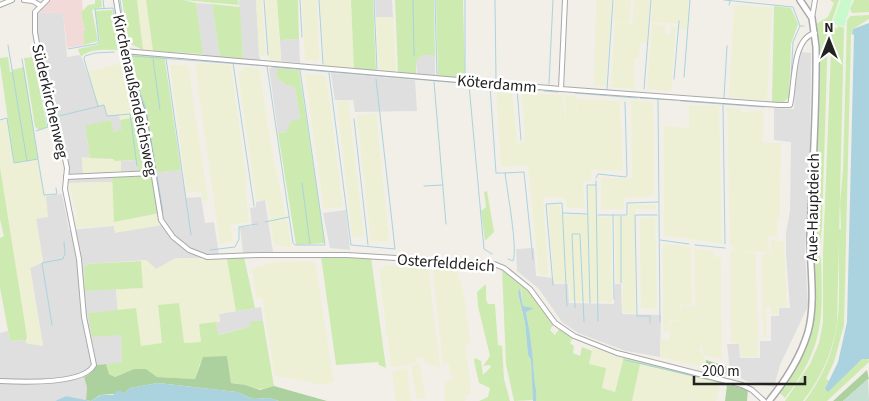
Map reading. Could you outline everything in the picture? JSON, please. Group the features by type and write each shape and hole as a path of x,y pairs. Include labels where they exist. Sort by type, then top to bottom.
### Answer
{"street":[{"path":"0,5 12,0"},
{"path":"24,0 33,1 41,6 47,0"},
{"name":"Kirchenaußendeichsweg","path":"116,0 124,51 144,115 162,225 180,243"},
{"path":"561,89 565,0"},
{"path":"804,1 810,4 815,0"},
{"path":"812,18 815,0"},
{"name":"Aue-Hauptdeich","path":"768,401 796,363 806,338 811,313 815,33 812,18 804,1"},
{"name":"Süderkirchenweg","path":"0,381 54,380 83,375 92,368 94,361 83,308 80,266 65,189 66,177 62,143 53,124 36,39 34,16 41,6"},
{"name":"Köterdamm","path":"124,51 561,89 790,105 797,53 809,35 815,33"},
{"path":"66,177 153,173"},
{"name":"Osterfelddeich","path":"180,243 195,253 213,258 259,255 347,255 494,264 504,268 530,289 555,323 574,336 614,352 742,386 752,390 764,401"}],"shaded area":[{"path":"50,0 82,0 83,13 81,14 85,31 83,32 84,45 67,48 63,13 37,12"},
{"path":"239,0 256,0 260,62 243,60"},
{"path":"375,0 392,0 393,17 376,17"},
{"path":"196,3 212,4 220,58 203,57"},
{"path":"37,12 63,13 67,57 79,55 82,58 91,83 104,105 119,115 123,129 113,132 111,120 85,127 90,158 82,158 83,173 112,172 112,182 69,183 62,138 53,114 39,47 35,20"},
{"path":"299,39 300,63 281,61 280,40"},
{"path":"801,52 811,53 810,152 805,251 808,306 780,365 774,387 746,381 730,372 727,344 739,344 740,358 760,358 760,341 771,341 771,316 779,316 779,308 790,308 786,233 790,211 791,142 774,140 774,108 794,109 795,83"},
{"path":"422,55 435,55 435,76 417,74 416,62"},
{"path":"269,68 277,68 277,78 286,85 295,87 300,119 286,132 278,133"},
{"path":"331,73 415,80 417,111 355,112 353,100 335,100"},
{"path":"137,160 138,171 121,171 121,161"},
{"path":"181,170 186,198 201,197 205,223 214,222 219,255 203,255 202,258 176,258 156,269 146,260 88,264 84,267 85,291 116,289 118,311 88,313 121,334 122,363 97,365 91,373 84,377 87,387 86,400 66,396 55,401 0,401 0,333 8,331 10,341 26,340 26,343 43,346 30,268 43,262 36,219 45,196 62,194 69,230 114,226 115,232 162,225 153,173"},
{"path":"265,200 273,252 243,253 240,227 252,226 250,208 256,207 256,202"},
{"path":"346,210 350,250 330,248 323,213"},
{"path":"534,248 536,276 553,278 554,284 568,284 569,303 614,304 615,284 621,284 622,314 661,315 660,357 626,351 578,333 562,322 539,289 517,271 516,249"},
{"path":"261,307 263,321 251,322 249,327 217,335 216,322 220,321 219,314"}],"green space":[{"path":"95,0 101,0 102,7 92,10 98,41 84,45 83,31 85,31 81,13 88,5 95,4"},
{"path":"122,0 137,0 143,50 129,43"},
{"path":"137,0 146,0 153,51 143,50"},
{"path":"146,0 183,0 196,3 203,54 153,51"},
{"path":"183,0 238,0 239,5"},
{"path":"256,0 262,0 266,56 259,56"},
{"path":"265,0 277,0 281,61 269,60"},
{"path":"277,0 298,0 299,39 280,40"},
{"path":"302,0 317,0 319,61 305,60"},
{"path":"320,0 351,0 354,70 324,66"},
{"path":"351,0 373,0 376,71 354,70"},
{"path":"395,0 434,0 435,55 422,55 416,62 416,74 398,73"},
{"path":"436,0 463,0 465,78 438,76"},
{"path":"596,0 612,0 606,86 594,86"},
{"path":"615,0 631,0 629,23 613,21"},
{"path":"634,0 650,0 647,43 640,43 639,58 635,58 634,89 611,87 615,22 632,24"},
{"path":"653,0 689,0 687,30 679,29 679,24 651,22"},
{"path":"830,0 839,0 828,32 822,225 819,255 821,259 822,280 821,316 814,348 807,364 785,398 780,393 799,361 810,332 818,45 816,24 828,17 834,3"},
{"path":"841,0 852,0 844,27 832,24"},
{"path":"854,0 869,0 869,12 852,13 850,9"},
{"path":"212,4 240,7 243,60 220,58"},
{"path":"734,5 772,7 767,101 729,97"},
{"path":"774,6 791,8 798,24 791,44 789,97 783,103 772,102"},
{"path":"112,10 120,50 94,51 81,57 78,49 97,45 100,42 95,11"},
{"path":"869,15 869,19 853,29 851,35 844,325 834,362 826,379 830,381 825,389 828,391 862,359 868,358 869,362 827,401 805,401 819,379 829,358 838,318 839,229 841,229 840,203 843,170 847,21 850,16"},
{"path":"376,17 393,17 396,73 379,72"},
{"path":"652,24 665,25 665,35 670,35 671,26 676,27 671,91 647,89"},
{"path":"832,25 837,29 838,26 844,28 837,323 833,344 821,374 803,401 785,401 810,364 819,343 823,322 823,254"},
{"path":"124,51 164,54 181,170 153,173 160,213 114,222 112,175 138,173 137,160 115,161 113,159 90,158 85,126 111,120 114,132 122,129 120,120 144,115"},
{"path":"8,57 10,72 24,67 38,159 14,163 0,64 0,58"},
{"path":"33,57 47,127 39,130 35,127 24,58"},
{"path":"126,62 144,115 120,120 119,115 107,116 104,105 98,105 87,72"},
{"path":"202,63 231,65 247,186 245,187 249,222 230,225 233,241 220,244 195,65"},
{"path":"170,65 188,65 208,200 202,201 201,191 187,193"},
{"path":"244,67 259,69 271,146 292,247 274,245 267,200 256,200 238,72 244,70"},
{"path":"277,68 299,70 325,243 296,245 278,133 286,132 291,121 300,119 295,87 286,85 277,78"},
{"path":"305,74 326,76 343,207 324,209"},
{"path":"496,90 512,91 517,143 525,142 522,93 563,95 566,128 565,95 576,96 578,128 577,99 620,101 623,171 591,170 591,181 583,181 585,208 567,208 566,200 560,197 543,197 548,276 539,275 528,165 501,167"},
{"path":"348,100 364,237 352,237 337,101"},
{"path":"631,100 653,102 654,194 649,197 625,197 623,209 601,209 601,178 632,178"},
{"path":"689,105 719,106 722,244 664,235 664,126 689,128"},
{"path":"727,107 740,109 742,113 763,110 763,143 781,143 780,218 777,218 777,237 768,236 769,252 742,252 734,249 730,244"},
{"path":"376,113 389,241 371,242 357,116"},
{"path":"7,120 14,163 38,159 46,195 48,217 36,219 43,261 30,268 43,346 26,343 27,337 0,166 0,121"},
{"path":"82,157 121,161 121,171 83,173"},
{"path":"0,167 26,340 10,341 0,288 0,238 4,236 0,219"},
{"path":"112,182 114,222 160,213 162,225 115,233 114,226 77,228 75,220 78,218 69,183"},
{"path":"588,186 596,187 597,217 611,217 612,302 570,301 570,283 554,283 548,205 560,204 561,215 588,214"},
{"path":"487,191 494,232 485,241 481,211 486,207 484,192"},
{"path":"629,204 656,205 656,209 635,209 636,313 622,313 623,283 616,283 615,216 629,216"},
{"path":"640,218 655,218 657,309 641,308"},
{"path":"771,239 784,242 787,307 778,307 778,314 771,315 771,307 766,307 766,338 763,337 762,254 771,254"},
{"path":"663,245 691,247 692,304 680,305 680,320 681,306 701,306 695,304 694,248 714,251 714,256 721,258 722,359 704,355 701,345 700,350 706,360 706,368 660,357 661,339 670,340 670,331 663,332"},
{"path":"730,250 756,254 758,357 740,357 740,344 731,342"},
{"path":"321,256 371,257 386,368 379,365 378,362 336,365"},
{"path":"244,257 255,308 236,311 227,259"},
{"path":"176,258 227,259 236,311 219,314 220,322 199,324 201,342 184,343 179,303 158,306 162,344 140,346 136,309 118,311 116,289 143,288 141,261 146,260 156,269"},
{"path":"141,261 143,288 85,291 84,267 88,264"},
{"path":"311,261 315,263 334,382 324,385 275,376 262,298 256,298 252,268 276,262"},
{"path":"386,265 428,268 440,367 425,363 424,357 417,358 417,362 391,367 379,272"},
{"path":"457,268 465,300 470,344 466,345 471,394 466,395 465,401 445,401 445,382 452,379 449,364 443,364 433,269"},
{"path":"502,269 530,292 553,325 550,330 555,335 559,329 573,337 570,343 574,346 573,353 580,356 582,347 592,351 589,364 606,368 602,388 615,392 624,356 736,385 727,385 640,364 632,401 536,401 537,394 526,312 533,308 523,306 521,289 518,293 525,323 528,355 531,360 534,400 514,401 506,364"},
{"path":"486,284 486,300 488,304 495,304 498,345 502,346 504,379 510,401 479,401 488,397 490,388 479,383 474,361 475,358 481,361 483,375 491,367 490,365 483,366 490,356 478,306 477,292"},
{"path":"179,303 184,343 201,342 199,324 216,322 218,335 249,327 251,321 263,321 274,386 256,389 231,383 227,356 200,363 195,379 157,377 146,369 134,369 115,377 109,374 106,364 122,362 121,335 92,337 88,313 136,308 141,346 162,343 158,305"},
{"path":"593,345 624,356 614,392 602,388 589,364"},
{"path":"227,356 231,383 260,390 274,386 327,401 253,399 237,392 158,383 130,388 125,393 100,395 91,401 86,400 87,387 84,377 91,373 97,365 106,364 109,374 115,377 134,369 146,369 157,377 195,379 203,357"},
{"path":"706,360 728,367 735,377 706,368"},
{"path":"419,363 426,398 420,399 416,397 411,366"},
{"path":"640,364 720,383 716,401 632,401"},
{"path":"407,368 411,401 396,401 392,371"},
{"path":"867,370 869,380 843,401 833,401"},
{"path":"868,379 869,401 843,401"},
{"path":"727,385 748,389 747,401 725,401"}],"water":[{"path":"869,23 869,359 862,359 828,392 825,389 838,362 847,322 854,35 852,34 853,29"},
{"path":"520,288 523,306 534,308 526,312 537,394 536,401 533,401 531,360 528,355 525,323 518,293"},
{"path":"158,383 237,392 253,399 269,398 279,401 91,401 101,395 113,395 118,390 125,393 130,388"},
{"path":"66,396 91,401 55,401"}],"waterway":[{"path":"103,0 104,8"},
{"path":"120,0 125,36"},
{"path":"264,0 268,55"},
{"path":"300,0 302,37"},
{"path":"319,0 323,64"},
{"path":"374,0 377,69"},
{"path":"413,0 414,56"},
{"path":"435,0 437,75"},
{"path":"465,0 465,74"},
{"path":"495,0 496,79"},
{"path":"549,84 553,0"},
{"path":"607,89 613,0"},
{"path":"644,89 651,0"},
{"path":"684,77 690,0"},
{"path":"724,0 793,7 800,26 804,26"},
{"path":"729,5 730,1"},
{"path":"68,49 99,42 95,9 113,8 118,38"},
{"path":"674,79 679,21"},
{"path":"790,97 793,42 800,26"},
{"path":"8,45 27,161"},
{"path":"724,98 727,46"},
{"path":"98,106 84,59 85,56 95,53 114,52"},
{"path":"132,56 268,66"},
{"path":"166,58 191,235"},
{"path":"22,59 38,158"},
{"path":"128,59 146,109 163,212"},
{"path":"153,59 160,110"},
{"path":"233,63 254,206"},
{"path":"267,66 293,243 295,245 325,245 300,70"},
{"path":"272,67 473,84"},
{"path":"329,73 351,245 395,249 376,79"},
{"path":"36,131 48,127 38,74"},
{"path":"434,82 446,224"},
{"path":"469,85 484,249 492,254"},
{"path":"490,86 496,173 505,173 513,232 513,261 508,259"},
{"path":"495,86 528,89"},
{"path":"517,88 521,140"},
{"path":"531,89 540,90"},
{"path":"544,91 558,92"},
{"path":"575,93 637,98"},
{"path":"640,98 675,100"},
{"path":"658,99 660,322"},
{"path":"681,101 764,107"},
{"path":"596,178 598,174 626,177 627,175 625,102"},
{"path":"55,117 104,105 107,116 130,114 137,166"},
{"path":"723,105 725,244"},
{"path":"0,120 7,118 14,163 38,159 44,195 57,194 56,188"},
{"path":"354,119 368,245"},
{"path":"505,173 524,172 533,260"},
{"path":"596,181 598,321"},
{"path":"302,183 310,244"},
{"path":"424,186 443,185"},
{"path":"590,303 587,185 596,185"},
{"path":"598,215 627,215 627,203 658,202"},
{"path":"553,285 546,204 562,203 567,306"},
{"path":"563,213 587,214"},
{"path":"613,215 614,299"},
{"path":"650,323 650,316 637,316 635,215 657,215"},
{"path":"621,216 621,283"},
{"path":"265,222 289,217"},
{"path":"210,250 235,247 239,239 239,227 257,224"},
{"path":"575,308 572,234 580,234 584,322"},
{"path":"660,240 689,244"},
{"path":"52,325 42,263 63,259 65,253 64,242"},
{"path":"695,245 725,248"},
{"path":"625,360 707,379"}]}
